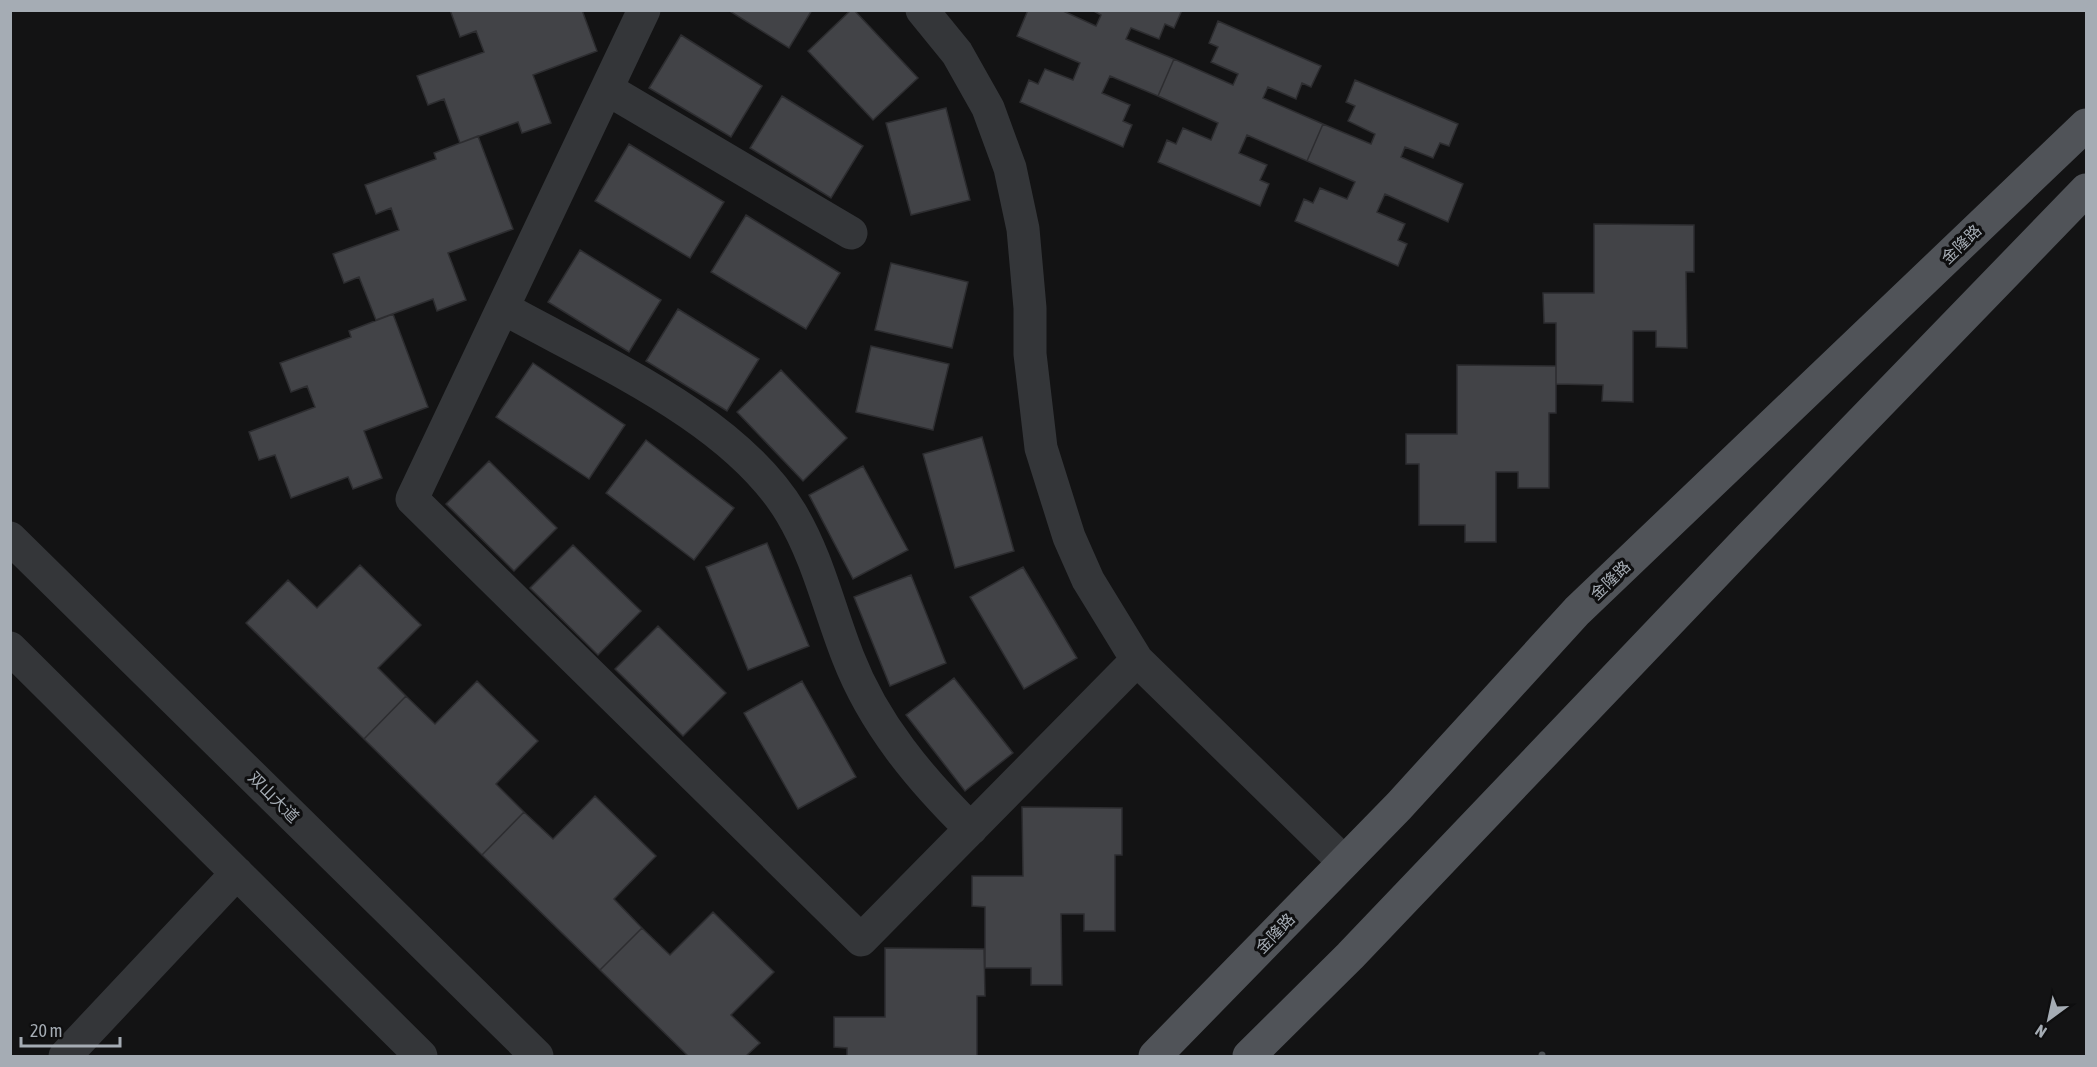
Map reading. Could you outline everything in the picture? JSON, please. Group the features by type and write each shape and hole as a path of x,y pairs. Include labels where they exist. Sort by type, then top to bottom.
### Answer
{"main road":[{"name":"金隆路","path":"1155,1056 1344,862 1577,611 2086,126"},
{"path":"1249,1056 1442,862 1749,538 2086,190"}],"street":[{"path":"644,10 412,499 861,940 1137,660"},
{"path":"922,10 957,53 988,108 1010,168 1023,229 1030,308 1031,366 1041,448 1069,537 1088,580 1137,660 1344,862"},
{"path":"607,89 851,233"},
{"path":"503,308 663,397 712,428 756,467 791,513 817,565 834,620 867,698 913,768 971,829"},
{"name":"双山大道","path":"10,538 537,1056"},
{"path":"10,648 421,1056"},
{"path":"65,1056 237,873"}],"building":[{"path":"450,10 582,10 597,51 533,75 551,123 522,133 518,122 460,143 444,99 428,105 417,76 484,52 476,31 460,37"},
{"path":"728,10 812,10 789,48"},
{"path":"851,10 854,10 918,78 873,120 808,51"},
{"path":"1028,10 1061,10 1096,26 1101,15 1092,10 1182,10 1174,28 1165,24 1159,39 1131,28 1126,39 1174,59 1158,96 1110,76 1102,93 1130,105 1123,121 1132,125 1123,147 1020,102 1029,80 1038,84 1045,69 1073,80 1080,63 1017,36"},
{"path":"1218,21 1321,66 1311,87 1302,83 1296,99 1268,87 1263,98 1323,124 1307,161 1247,135 1239,153 1267,165 1260,180 1269,184 1260,206 1158,162 1167,140 1176,144 1183,128 1211,140 1218,123 1158,96 1174,59 1233,85 1238,74 1211,62 1218,47 1209,43"},
{"path":"681,35 762,86 731,137 649,88"},
{"path":"1355,80 1458,124 1449,146 1440,143 1433,158 1405,147 1401,157 1463,184 1448,222 1385,194 1377,212 1405,224 1398,240 1407,244 1398,266 1295,221 1304,199 1313,203 1320,188 1347,199 1355,182 1307,161 1323,124 1371,144 1375,134 1348,121 1355,106 1346,102"},
{"path":"782,96 863,146 831,198 750,148"},
{"path":"946,108 970,200 911,215 886,123"},
{"path":"478,136 513,229 448,253 466,300 437,311 433,299 376,320 359,277 344,283 333,254 399,230 391,208 376,214 365,185 436,159 434,153"},
{"path":"629,144 724,202 690,258 595,201"},
{"path":"746,215 840,273 806,329 711,272"},
{"path":"1594,224 1694,225 1694,272 1686,272 1687,348 1656,347 1656,331 1633,331 1633,402 1602,401 1603,385 1556,384 1556,323 1544,323 1543,293 1594,293"},
{"path":"580,250 661,300 629,352 548,302"},
{"path":"891,263 968,282 952,348 875,330"},
{"path":"678,309 759,359 727,411 646,361"},
{"path":"393,314 428,407 364,431 382,478 353,489 348,477 291,498 275,455 259,460 249,432 315,407 307,386 291,392 280,363 351,337 349,331"},
{"path":"871,346 949,364 933,430 856,412"},
{"path":"533,363 625,425 589,479 496,417"},
{"path":"1457,365 1556,366 1556,413 1549,413 1549,488 1518,488 1518,472 1496,472 1496,542 1465,542 1465,525 1419,525 1419,464 1406,464 1406,434 1457,434"},
{"path":"781,370 847,438 803,481 737,412"},
{"path":"982,437 1014,551 955,568 923,454"},
{"path":"646,440 734,508 694,560 606,493"},
{"path":"489,461 557,528 514,571 446,504"},
{"path":"863,466 908,550 853,579 809,495"},
{"path":"767,543 809,646 748,670 706,567"},
{"path":"573,545 641,611 598,655 530,588"},
{"path":"360,565 421,625 378,668 406,696 364,739 246,623 288,580 317,608"},
{"path":"1023,567 1077,658 1024,689 970,597"},
{"path":"911,575 946,663 890,686 854,597"},
{"path":"658,626 726,693 683,736 615,669"},
{"path":"954,678 1013,753 965,791 906,715"},
{"path":"477,681 538,741 496,784 524,812 482,855 364,739 406,696 435,724"},
{"path":"802,681 856,777 798,809 744,713"},
{"path":"595,796 656,856 614,899 642,928 600,970 482,855 524,812 553,839"},
{"path":"1022,807 1122,808 1122,855 1115,855 1115,931 1084,931 1084,914 1061,914 1062,985 1031,985 1031,968 985,968 985,907 972,906 972,876 1023,876"},
{"path":"713,912 774,972 731,1015 760,1043 746,1056 688,1056 600,970 642,928 670,955"},
{"path":"885,948 984,949 985,996 977,996 977,1056 847,1056 847,1048 834,1047 834,1017 885,1017"}]}
